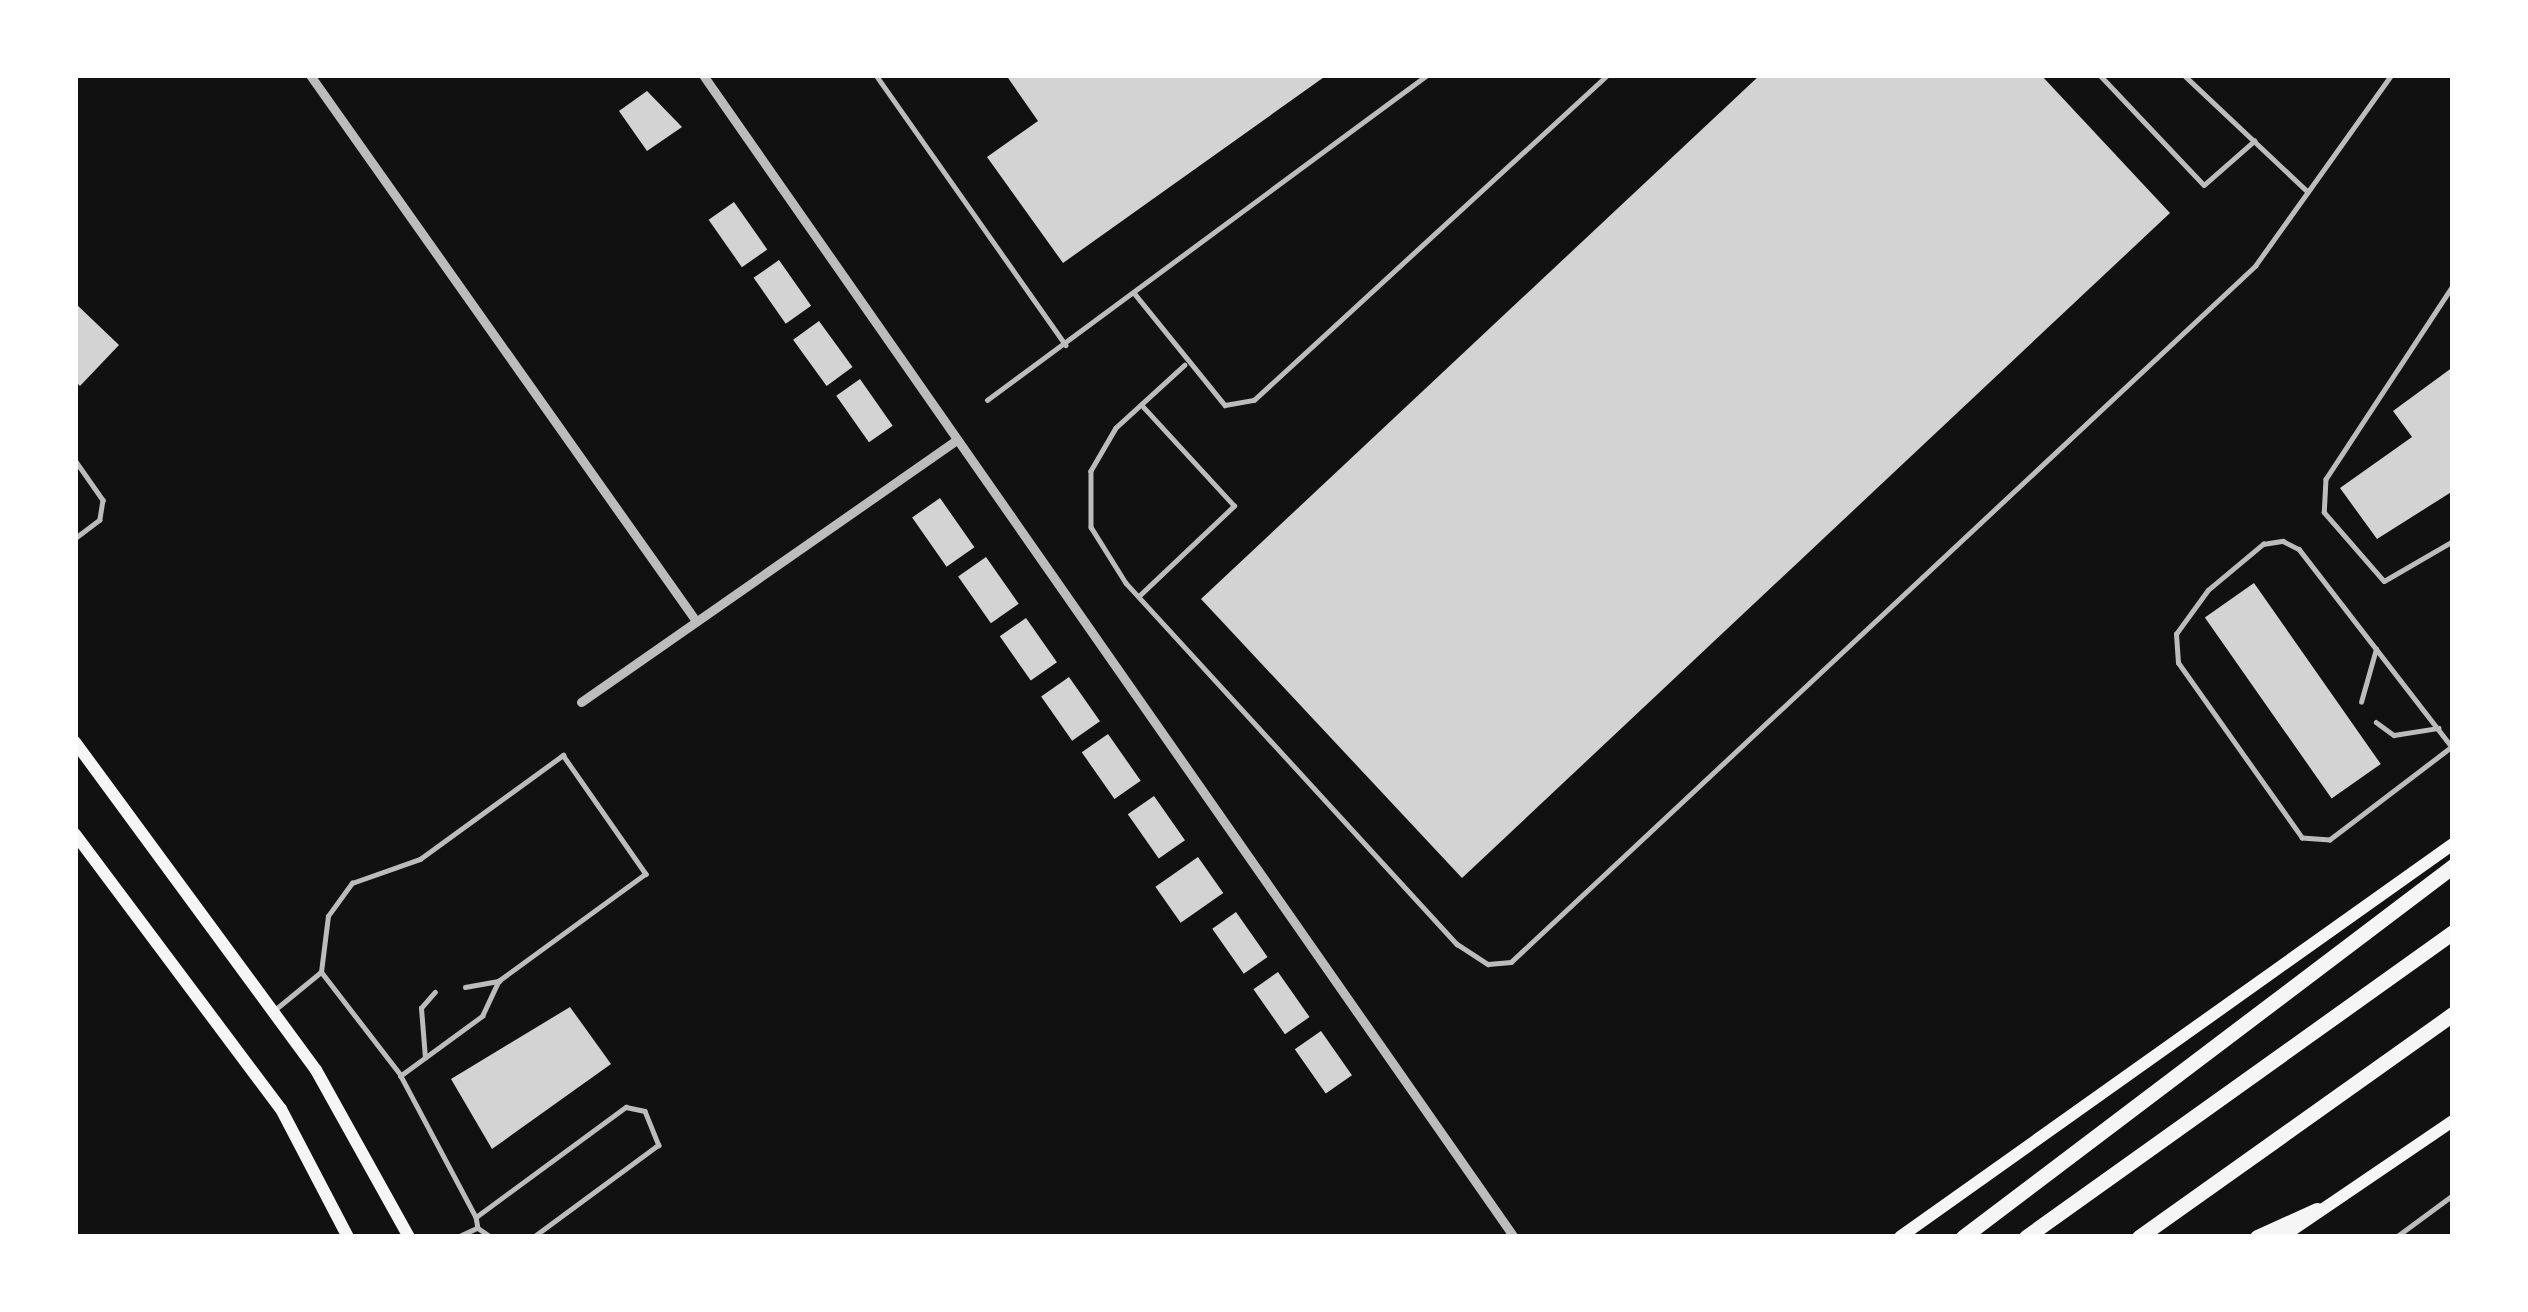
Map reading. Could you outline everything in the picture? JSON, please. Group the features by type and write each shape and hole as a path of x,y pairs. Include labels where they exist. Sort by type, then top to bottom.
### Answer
{"highway":[{"path":"1963,1237 2453,866"},
{"path":"2026,1237 2453,932"},
{"path":"2139,1237 2453,1014"},
{"path":"2257,1237 2317,1210"}],"main road":[{"path":"75,742 273,1011 410,1237"},
{"path":"75,834 281,1109 348,1237"},
{"path":"1900,1237 2453,844"},
{"path":"2282,1237 2453,1121"}],"street":[{"path":"310,75 696,621"},
{"path":"703,75 1514,1237"},
{"path":"580,702 956,440"}],"lane":[{"path":"876,75 1066,345"},
{"path":"987,400 1427,75"},
{"path":"1135,294 1185,365 1225,405 1254,400 1608,75"},
{"path":"2101,75 2204,185 2254,141"},
{"path":"2184,75 2308,192"},
{"path":"1185,365 1091,471 1091,527 1139,596 1457,944 1488,964 1511,962 2255,266 2391,75"},
{"path":"2453,286 2326,478 2324,512 2384,580 2400,581 2453,541"},
{"path":"1139,596 1234,506 1143,407"},
{"path":"75,460 103,500 100,520 75,538"},
{"path":"2283,541 2438,728 2453,747 2330,840 2302,838 2178,662 2176,634 2208,590 2263,544 2283,541"},
{"path":"2361,702 2376,649"},
{"path":"2376,722 2394,735 2438,728"},
{"path":"273,1011 321,972 328,916 352,883 420,859 563,755 646,874 499,982 465,987"},
{"path":"321,972 400,1076 478,1228 491,1237"},
{"path":"400,1076 484,1016 499,982"},
{"path":"424,1058 421,1008 435,992"},
{"path":"476,1217 626,1107 645,1111 659,1145 535,1237"},
{"path":"2396,1237 2453,1195"},
{"path":"458,1237 478,1228"}],"building":[{"path":"1006,75 1327,75 1063,263 987,157 1038,121"},
{"path":"1760,75 2041,75 2170,213 1462,878 1201,599"},
{"path":"647,91 682,127 647,151 619,111"},
{"path":"734,202 767,250 742,267 709,220"},
{"path":"779,260 811,306 786,324 754,278"},
{"path":"75,303 119,345 80,386 75,381"},
{"path":"819,321 853,367 827,386 793,340"},
{"path":"2453,367 2453,491 2377,539 2340,488 2412,437 2393,411"},
{"path":"860,379 893,426 869,442 836,396"},
{"path":"940,498 974,547 947,567 912,518"},
{"path":"986,557 1019,604 991,623 958,577"},
{"path":"2254,583 2381,764 2332,798 2205,617"},
{"path":"1026,618 1057,662 1031,681 1000,636"},
{"path":"1069,677 1100,721 1072,741 1041,697"},
{"path":"1108,734 1141,781 1114,799 1082,752"},
{"path":"1154,796 1185,840 1159,859 1128,814"},
{"path":"1198,857 1223,893 1181,923 1155,887"},
{"path":"1236,912 1268,957 1244,974 1212,929"},
{"path":"1278,972 1310,1017 1285,1034 1253,989"},
{"path":"570,1007 611,1064 492,1149 451,1079"},
{"path":"1321,1031 1352,1075 1326,1094 1295,1049"}]}
